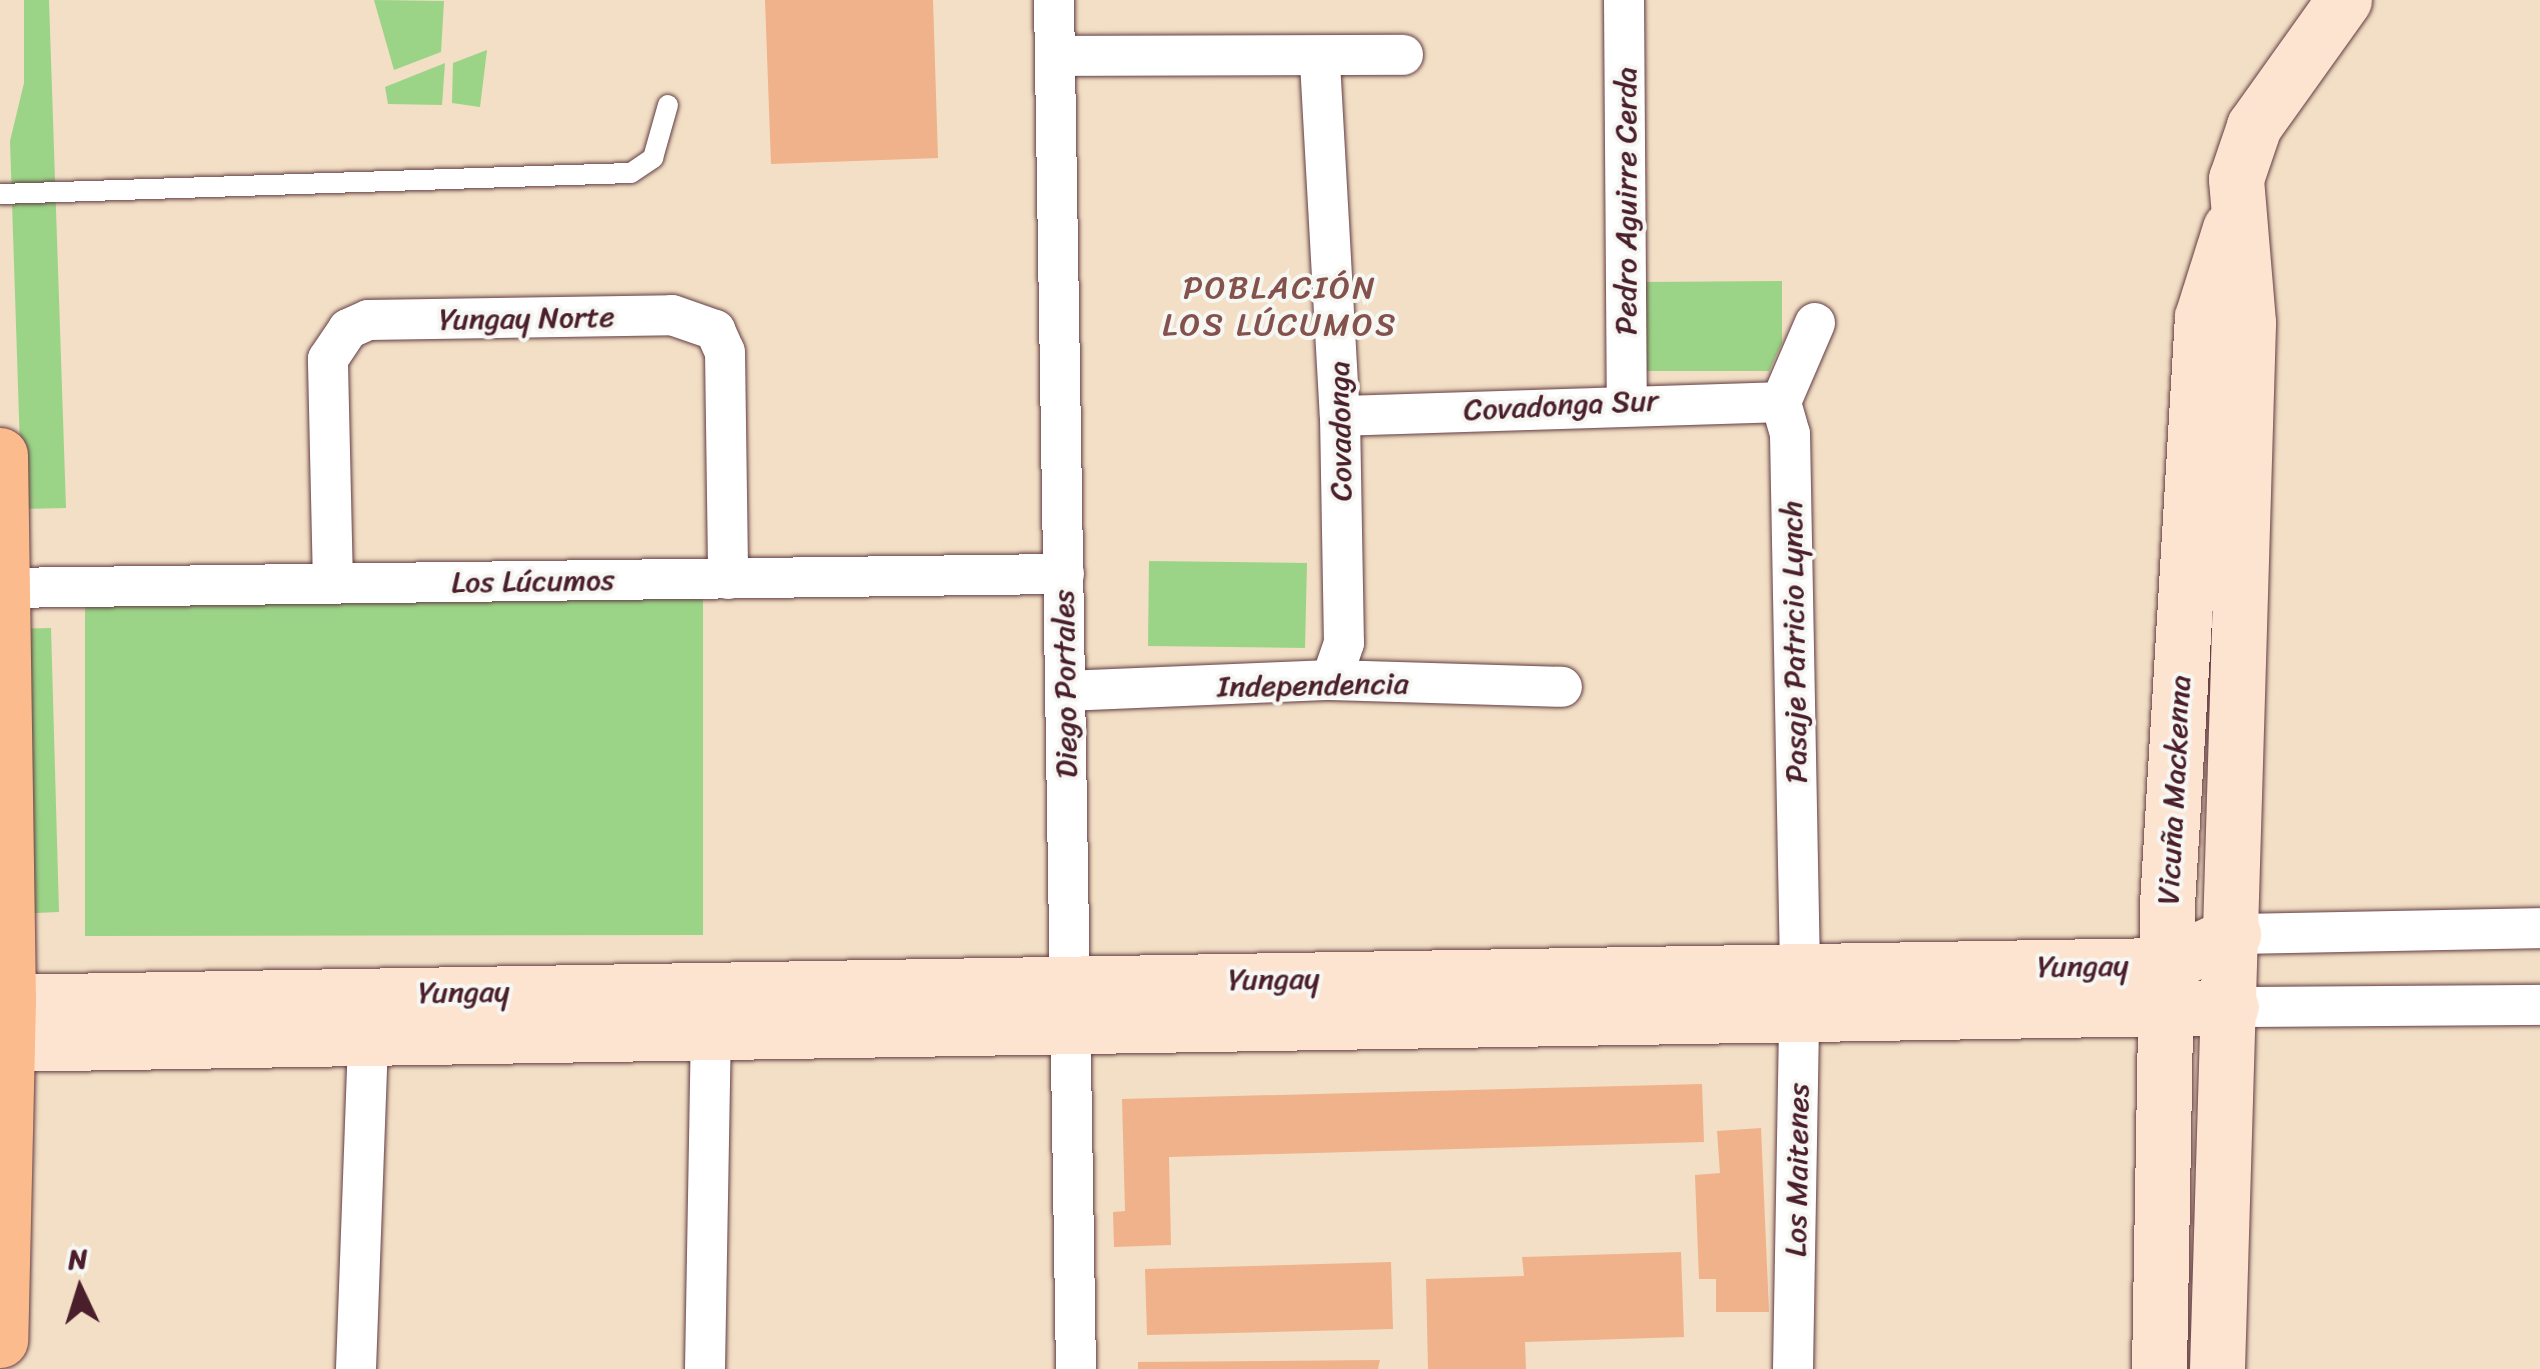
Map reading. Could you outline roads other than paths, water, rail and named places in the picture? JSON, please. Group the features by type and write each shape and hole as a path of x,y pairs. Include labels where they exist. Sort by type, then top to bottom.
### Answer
{"main road":[{"name":"Vicuña Mackenna","path":"2159,1369 2165,989 2202,317 2234,218 2254,126 2344,0"},
{"name":"Vicuña Mackenna","path":"2217,1369 2231,1007 2248,322 2234,218"},
{"path":"0,455 0,1340"},
{"name":"Yungay","path":"2165,989 2233,934"},
{"name":"Yungay","path":"3,1023 2165,989 2231,1007"}],"street":[{"name":"Diego Portales","path":"1054,0 1076,1369"},
{"name":"Pedro Aguirre Cerda","path":"1624,0 1627,402"},
{"path":"1055,56 1320,62 1404,55"},
{"name":"Covadonga","path":"1320,62 1340,416 1344,643 1332,680"},
{"name":"Yungay Norte","path":"333,584 328,359 336,342 368,320 672,316 715,330 724,352 728,579"},
{"path":"1781,402 1815,323"},
{"name":"Covadonga Sur","path":"1340,416 1627,402 1781,402"},
{"name":"Pasaje Patricio Lynch","path":"1781,402 1790,434 1800,994"},
{"name":"Los Lúcumos","path":"2,588 1064,574"},
{"name":"Independencia","path":"1065,691 1332,680 1562,687"},
{"name":"Yungay","path":"2233,934 2540,928"},
{"name":"Los Maitenes","path":"1792,1369 1800,994"},
{"name":"Yungay","path":"2231,1007 2540,1005"},
{"path":"705,1369 711,1012"},
{"path":"356,1369 368,1017"}],"lane":[{"path":"0,194 630,173 653,158 668,105"}],"district":[{"name":"POBLACIÓN LOS LÚCUMOS","path":"1280,308"}]}
